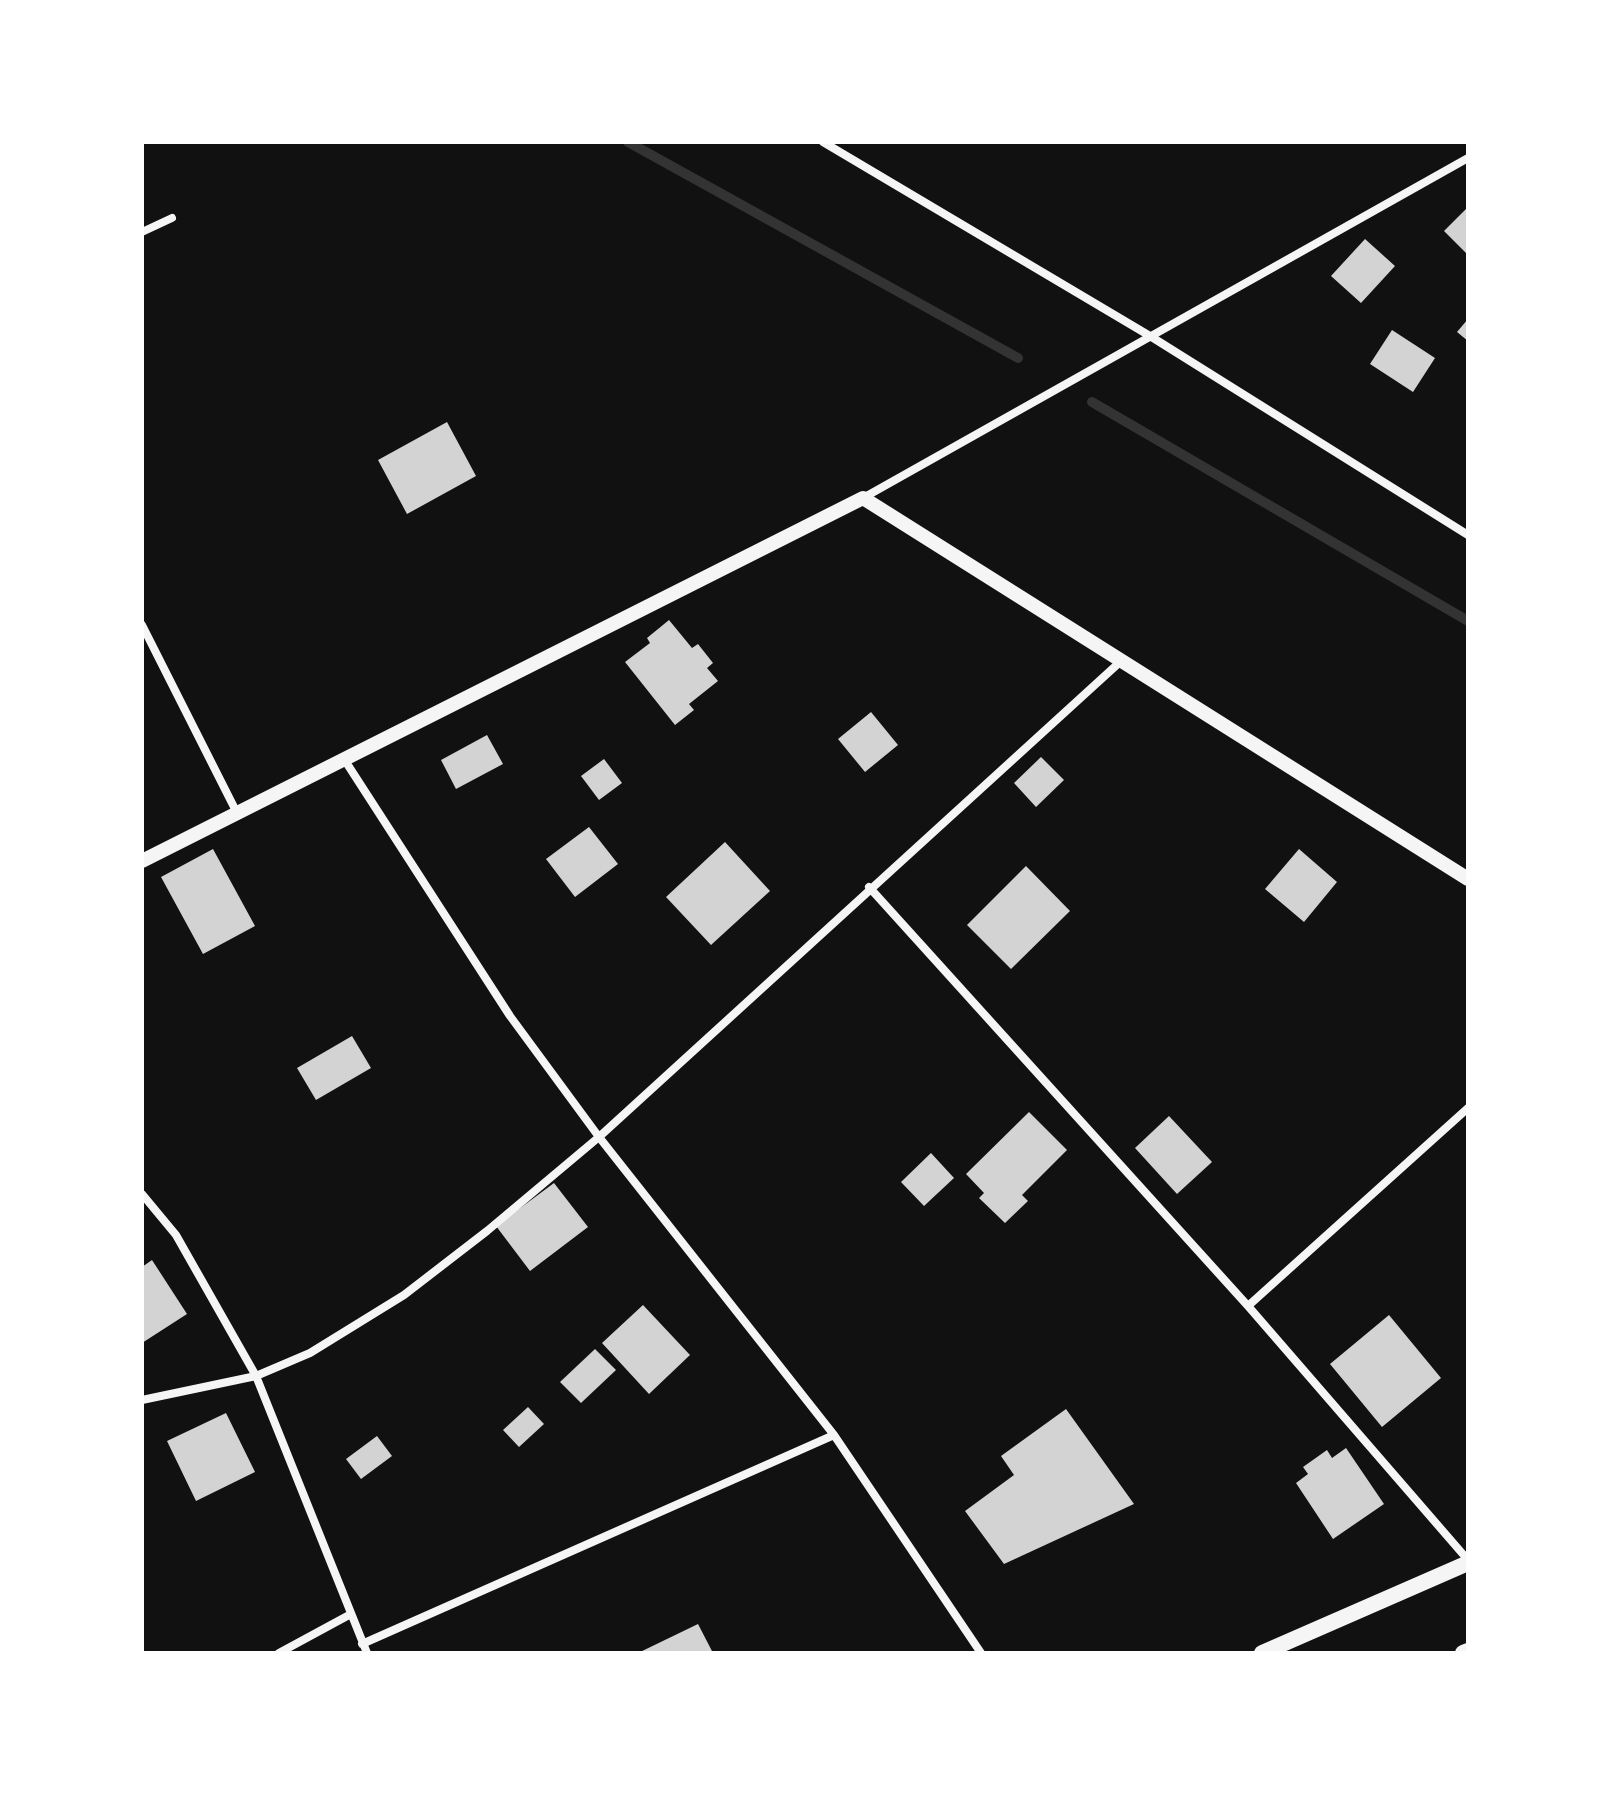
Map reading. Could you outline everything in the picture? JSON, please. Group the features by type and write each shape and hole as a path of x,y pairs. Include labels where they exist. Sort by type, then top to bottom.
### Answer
{"main road":[{"path":"1262,1653 1468,1561"}],"street":[{"path":"823,142 1150,336 1468,535"},
{"path":"142,861 863,498 1468,158"},
{"path":"142,232 172,218"},
{"path":"863,498 1468,879"},
{"path":"142,625 237,813"},
{"path":"142,1400 256,1376 310,1353 404,1295 487,1231 599,1137 869,887 1120,662"},
{"path":"344,759 510,1016 599,1137 834,1435 981,1653"},
{"path":"869,887 1248,1306 1468,1561"},
{"path":"1248,1306 1468,1108"},
{"path":"142,1194 176,1235 256,1376 367,1653"},
{"path":"362,1644 834,1435"},
{"path":"279,1653 351,1614"}],"building":[{"path":"1468,207 1468,255 1444,231"},
{"path":"1365,239 1395,266 1361,303 1331,276"},
{"path":"1468,319 1468,341 1457,332"},
{"path":"1392,330 1435,358 1413,392 1370,364"},
{"path":"447,422 476,476 407,514 378,460"},
{"path":"669,620 692,648 698,644 713,663 707,668 718,681 689,704 694,710 675,725 625,662 650,643 647,638"},
{"path":"871,712 898,745 865,772 838,739"},
{"path":"487,735 503,764 456,789 441,760"},
{"path":"1041,757 1064,780 1036,807 1014,783"},
{"path":"604,759 622,783 599,800 581,776"},
{"path":"589,827 618,864 575,897 546,859"},
{"path":"725,842 770,891 711,945 666,897"},
{"path":"213,849 255,926 203,954 161,877"},
{"path":"1299,849 1337,882 1304,922 1265,889"},
{"path":"1026,866 1070,911 1011,969 967,925"},
{"path":"352,1036 371,1068 316,1100 297,1068"},
{"path":"1029,1112 1067,1150 1022,1195 1028,1201 1005,1223 979,1198 984,1193 966,1174"},
{"path":"1169,1116 1212,1162 1177,1194 1135,1148"},
{"path":"931,1153 954,1178 924,1206 901,1182"},
{"path":"554,1183 588,1227 530,1271 496,1226"},
{"path":"152,1260 187,1314 142,1343 142,1267"},
{"path":"643,1305 690,1355 649,1394 602,1343"},
{"path":"1389,1315 1441,1378 1382,1427 1330,1364"},
{"path":"595,1349 616,1370 581,1403 560,1382"},
{"path":"528,1407 544,1424 519,1447 503,1430"},
{"path":"1066,1409 1134,1504 1004,1564 965,1511 1014,1475 1001,1456"},
{"path":"226,1413 255,1472 196,1501 167,1441"},
{"path":"377,1436 392,1456 361,1479 346,1459"},
{"path":"1346,1448 1384,1504 1333,1539 1296,1483 1308,1474 1303,1467 1327,1450 1332,1458"},
{"path":"698,1624 713,1653 638,1653"}],"waterway":[{"path":"628,142 1018,358"},
{"path":"1092,402 1468,621"}]}
